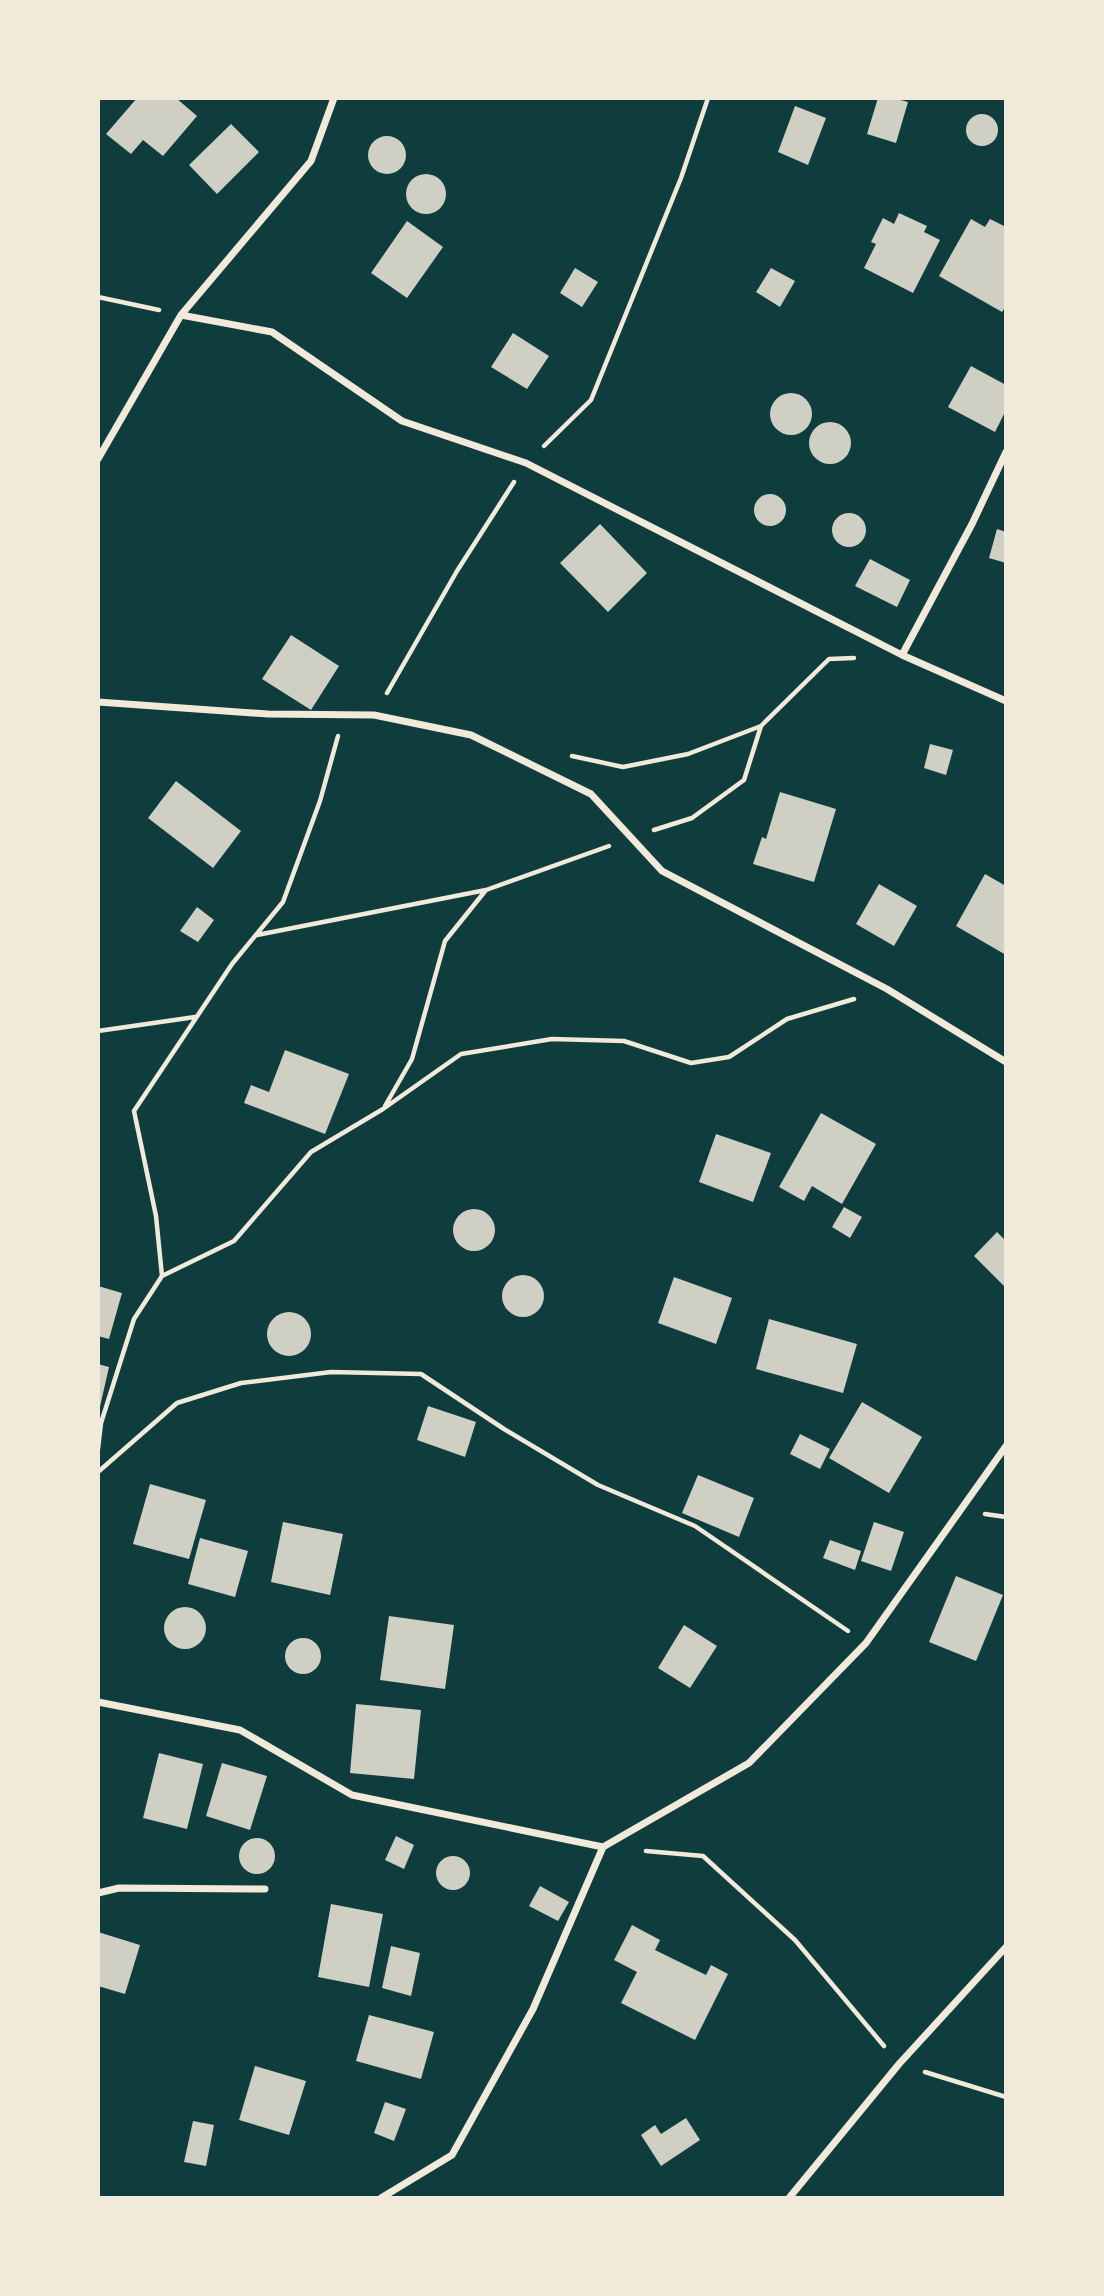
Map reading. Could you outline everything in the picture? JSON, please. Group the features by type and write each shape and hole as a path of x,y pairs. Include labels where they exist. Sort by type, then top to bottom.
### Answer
{"street":[{"path":"98,459 181,315 311,161 334,98"},
{"path":"181,315 272,332 402,421 526,463 902,655 1006,701"},
{"path":"902,655 972,524 1006,452"},
{"path":"98,702 215,711 374,715 471,736 591,794 662,871 887,989 1006,1062"},
{"path":"381,2198 452,2155 533,2009 603,1847 750,1763 866,1643 1006,1446"},
{"path":"98,1702 240,1730 352,1795 603,1847"},
{"path":"98,1892 119,1888 265,1889"},
{"path":"789,2198 899,2064 1006,1947"}],"path":[{"path":"374,715 457,571 526,463 591,400 681,178 708,98"},
{"path":"98,297 181,315"},
{"path":"560,754 623,767 688,754 761,726 829,659 902,655"},
{"path":"162,1276 156,1216 134,1111 232,964 283,902 320,801 344,714"},
{"path":"257,935 486,890 692,818 744,780 761,726"},
{"path":"383,1109 412,1059 445,941 486,890"},
{"path":"98,1449 101,1423 134,1319 162,1276 234,1241 311,1152 383,1109 461,1054 552,1039 624,1041 691,1063 729,1057 787,1020 887,989"},
{"path":"98,1031 196,1017"},
{"path":"98,1472 177,1403 241,1383 331,1372 421,1374 504,1429 598,1485 695,1526 866,1643"},
{"path":"603,1847 703,1856 795,1940 899,2064 1006,2097"}],"building":[{"path":"137,98 176,98 197,116 163,156 143,140 131,154 106,134"},
{"path":"878,98 908,102 896,143 867,134"},
{"path":"795,106 826,118 808,165 778,152"},
{"path":"982,114 993,119 998,130 993,141 982,146 971,141 966,130 971,119"},
{"path":"231,124 259,152 217,194 189,165"},
{"path":"387,136 400,142 406,155 400,168 387,174 374,168 368,155 374,142"},
{"path":"426,174 440,180 446,194 440,208 426,214 412,208 406,194 412,180"},
{"path":"899,213 927,226 924,232 940,240 913,293 864,268 876,244 871,242 883,218 894,224"},
{"path":"971,219 985,227 990,219 1006,227 1006,306 1002,312 939,276"},
{"path":"407,221 443,247 407,298 371,273"},
{"path":"575,268 598,282 582,307 560,293"},
{"path":"771,268 795,281 780,307 756,292"},
{"path":"513,333 549,356 527,389 491,367"},
{"path":"971,366 1006,385 1006,410 995,432 948,407"},
{"path":"791,393 806,399 812,414 806,429 791,435 776,429 770,414 776,399"},
{"path":"830,422 845,428 851,443 845,458 830,464 815,458 809,443 815,428"},
{"path":"770,494 781,499 786,510 781,521 770,526 759,521 754,510 759,499"},
{"path":"849,513 861,518 866,530 861,542 849,547 837,542 832,530 837,518"},
{"path":"600,524 647,573 608,612 560,563"},
{"path":"997,529 1006,532 1006,563 989,558"},
{"path":"870,559 910,580 897,607 855,586"},
{"path":"291,635 339,666 311,710 262,679"},
{"path":"930,744 953,750 946,775 924,768"},
{"path":"176,781 241,831 213,868 148,818"},
{"path":"780,792 836,809 814,882 753,864 762,837 766,839"},
{"path":"985,874 1006,886 1006,955 956,926"},
{"path":"879,884 917,906 894,946 856,924"},
{"path":"197,907 214,920 198,942 180,931"},
{"path":"285,1050 349,1074 325,1134 244,1103 251,1085 269,1092"},
{"path":"821,1113 876,1144 842,1204 812,1186 804,1201 779,1187"},
{"path":"716,1134 771,1153 753,1202 699,1182"},
{"path":"844,1207 862,1217 850,1238 832,1227"},
{"path":"474,1209 489,1215 495,1230 489,1245 474,1251 459,1245 453,1230 459,1215"},
{"path":"997,1232 1006,1241 1006,1288 974,1256"},
{"path":"523,1275 538,1281 544,1296 538,1311 523,1317 508,1311 502,1296 508,1281"},
{"path":"674,1277 732,1298 716,1344 658,1323"},
{"path":"98,1286 122,1293 109,1339 98,1336"},
{"path":"289,1312 304,1319 311,1334 304,1349 289,1356 274,1349 267,1334 274,1319"},
{"path":"769,1319 857,1344 843,1393 756,1369"},
{"path":"98,1364 109,1367 99,1411 98,1410"},
{"path":"862,1402 922,1437 889,1493 829,1458"},
{"path":"428,1406 476,1422 465,1457 417,1440"},
{"path":"800,1434 830,1449 820,1469 790,1454"},
{"path":"698,1475 754,1498 739,1537 682,1513"},
{"path":"150,1484 206,1500 189,1559 133,1544"},
{"path":"283,1522 343,1534 330,1595 271,1582"},
{"path":"874,1522 904,1532 891,1571 861,1561"},
{"path":"200,1538 248,1551 235,1597 188,1584"},
{"path":"830,1540 861,1551 855,1570 823,1558"},
{"path":"956,1576 1003,1595 976,1661 929,1642"},
{"path":"185,1607 200,1613 206,1628 200,1643 185,1649 170,1643 164,1628 170,1613"},
{"path":"389,1616 454,1625 445,1689 380,1680"},
{"path":"684,1625 717,1646 690,1688 658,1668"},
{"path":"303,1638 316,1643 321,1656 316,1669 303,1674 290,1669 285,1656 290,1643"},
{"path":"356,1704 421,1710 414,1779 350,1773"},
{"path":"159,1753 203,1764 187,1829 143,1818"},
{"path":"222,1763 267,1776 250,1830 206,1816"},
{"path":"396,1836 414,1845 404,1869 385,1860"},
{"path":"257,1838 270,1843 275,1856 270,1869 257,1874 244,1869 239,1856 244,1843"},
{"path":"453,1856 465,1861 470,1873 465,1885 453,1890 441,1885 436,1873 441,1861"},
{"path":"540,1886 569,1902 558,1921 529,1906"},
{"path":"331,1904 383,1914 369,1987 318,1977"},
{"path":"632,1925 660,1940 655,1950 706,1975 711,1965 728,1974 695,2040 621,2003 637,1972 614,1960"},
{"path":"98,1932 140,1945 125,1994 98,1986"},
{"path":"391,1946 420,1953 411,1996 382,1988"},
{"path":"369,2015 434,2032 421,2079 356,2061"},
{"path":"255,2066 306,2081 289,2135 239,2120"},
{"path":"385,2102 406,2109 394,2141 374,2133"},
{"path":"686,2118 700,2140 661,2166 641,2135 655,2125 661,2134"},
{"path":"193,2121 214,2125 206,2166 184,2162"}]}
